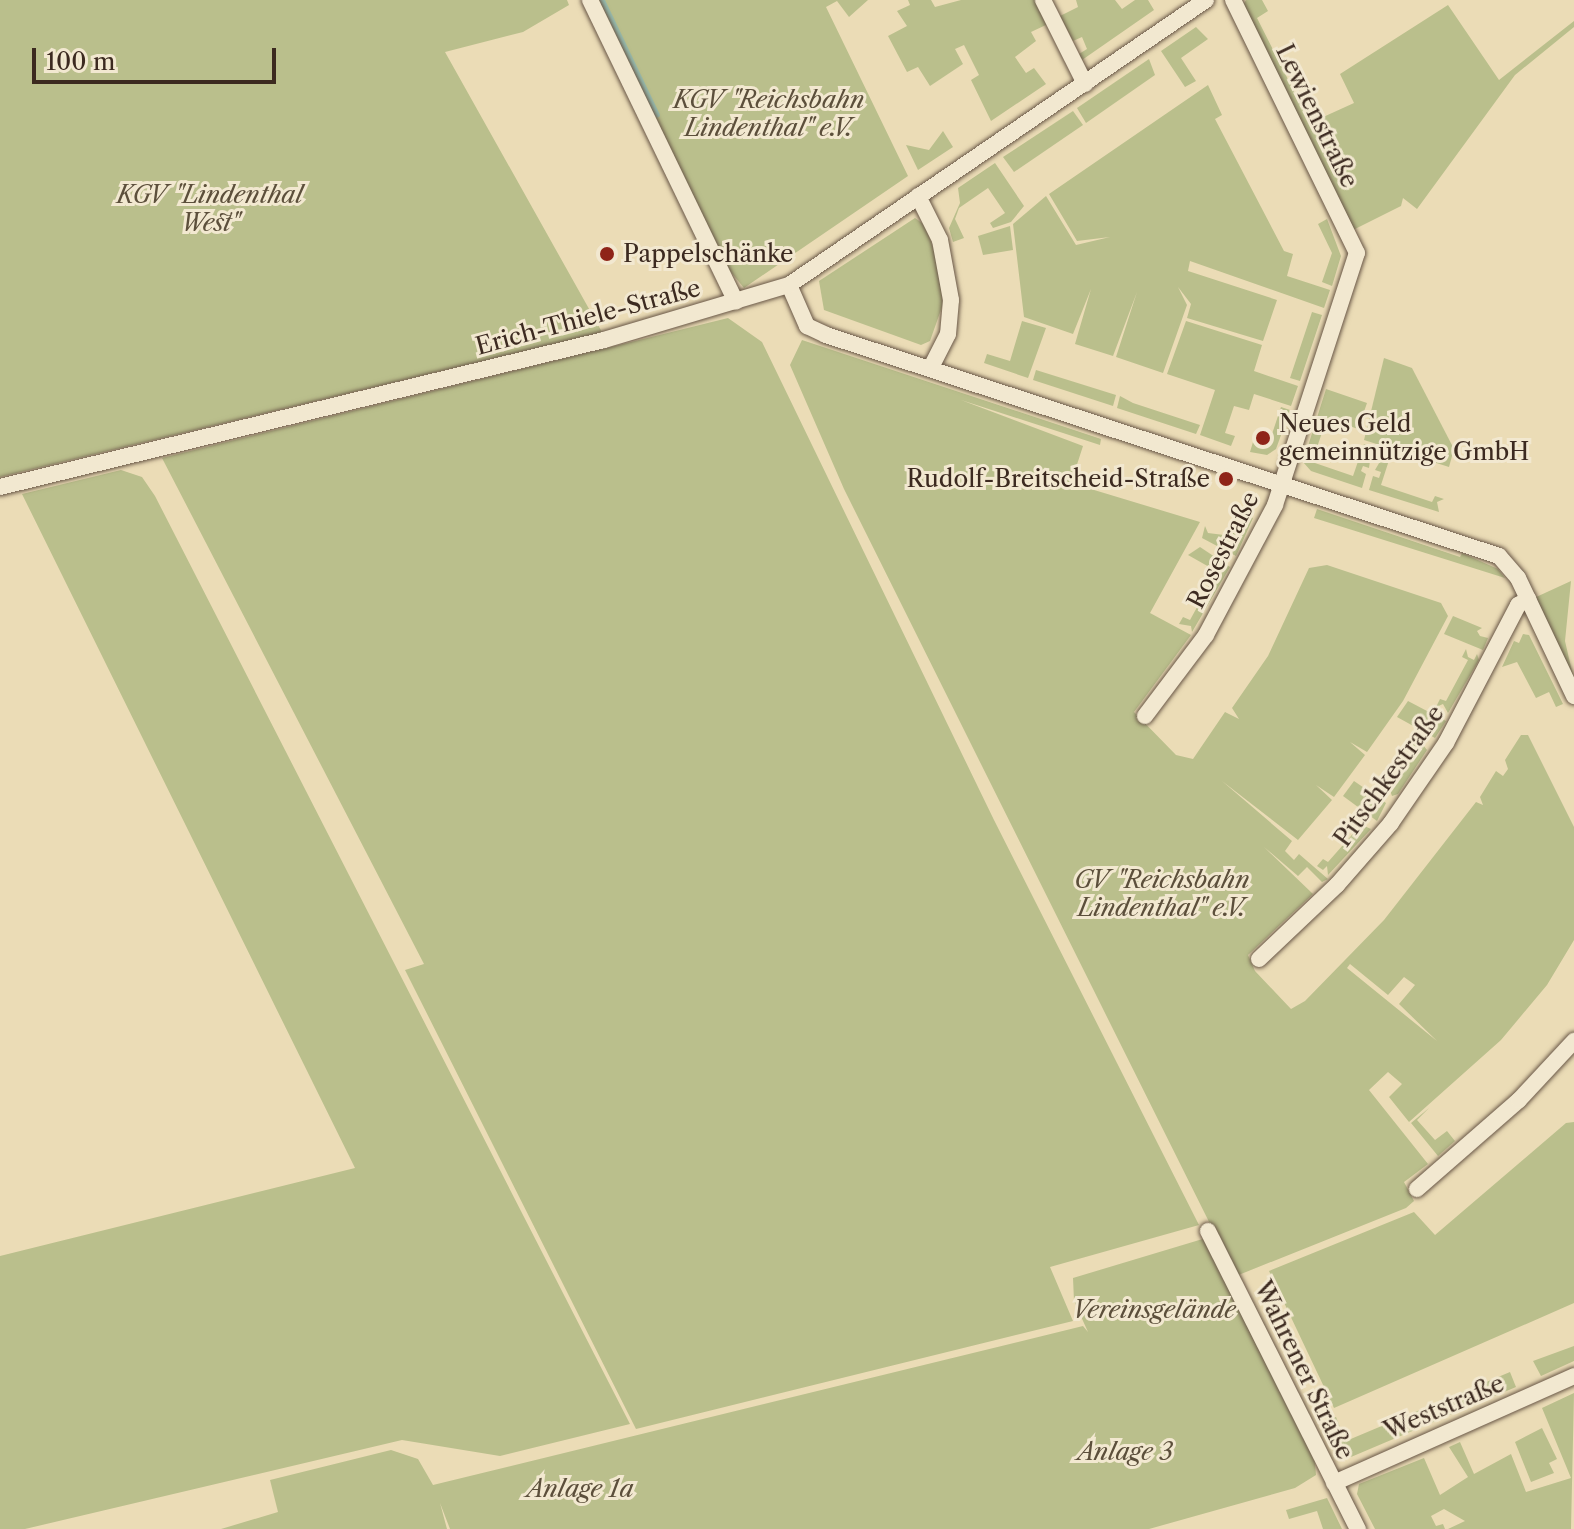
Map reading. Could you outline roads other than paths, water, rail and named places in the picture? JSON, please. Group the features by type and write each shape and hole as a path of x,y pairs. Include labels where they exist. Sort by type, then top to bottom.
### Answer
{"street":[{"path":"590,0 736,302"},
{"path":"1043,0 1085,84"},
{"name":"Erich-Thiele-Straße","path":"0,487 604,340 789,285 1206,0"},
{"name":"Lewienstraße","path":"1233,0 1357,253"},
{"path":"918,196 940,240 951,300 948,334 930,369"},
{"name":"Rosestraße","path":"1145,716 1184,668 1241,576 1281,484 1357,253"},
{"path":"789,285 807,326 1495,554 1518,578 1574,696"},
{"name":"Pitschkestraße","path":"1259,959 1320,903 1391,823 1446,743 1518,605 1528,599"},
{"path":"1417,1189 1519,1100 1574,1041"},
{"name":"Wahrener Straße","path":"1208,1231 1358,1529"},
{"name":"Weststraße","path":"1334,1483 1574,1376"}],"waterway":[{"path":"602,0 657,115"}],"place":[{"name":"Pappelschänke","path":"607,254"},
{"name":"Neues Geld gemeinnützige GmbH","path":"1263,438"},
{"name":"Rudolf-Breitscheid-Straße","path":"1226,479"}],"park label":[{"name":"KGV \"Reichsbahn Lindenthal\" e.V.","path":"769,114"},
{"name":"KGV \"Lindenthal West\"","path":"210,209"},
{"name":"GV \"Reichsbahn Lindenthal\" e.V.","path":"1162,894"},
{"name":"Vereinsgelände","path":"1154,1310"},
{"name":"Anlage 3","path":"1125,1452"},
{"name":"Anlage 1a","path":"580,1489"}]}
